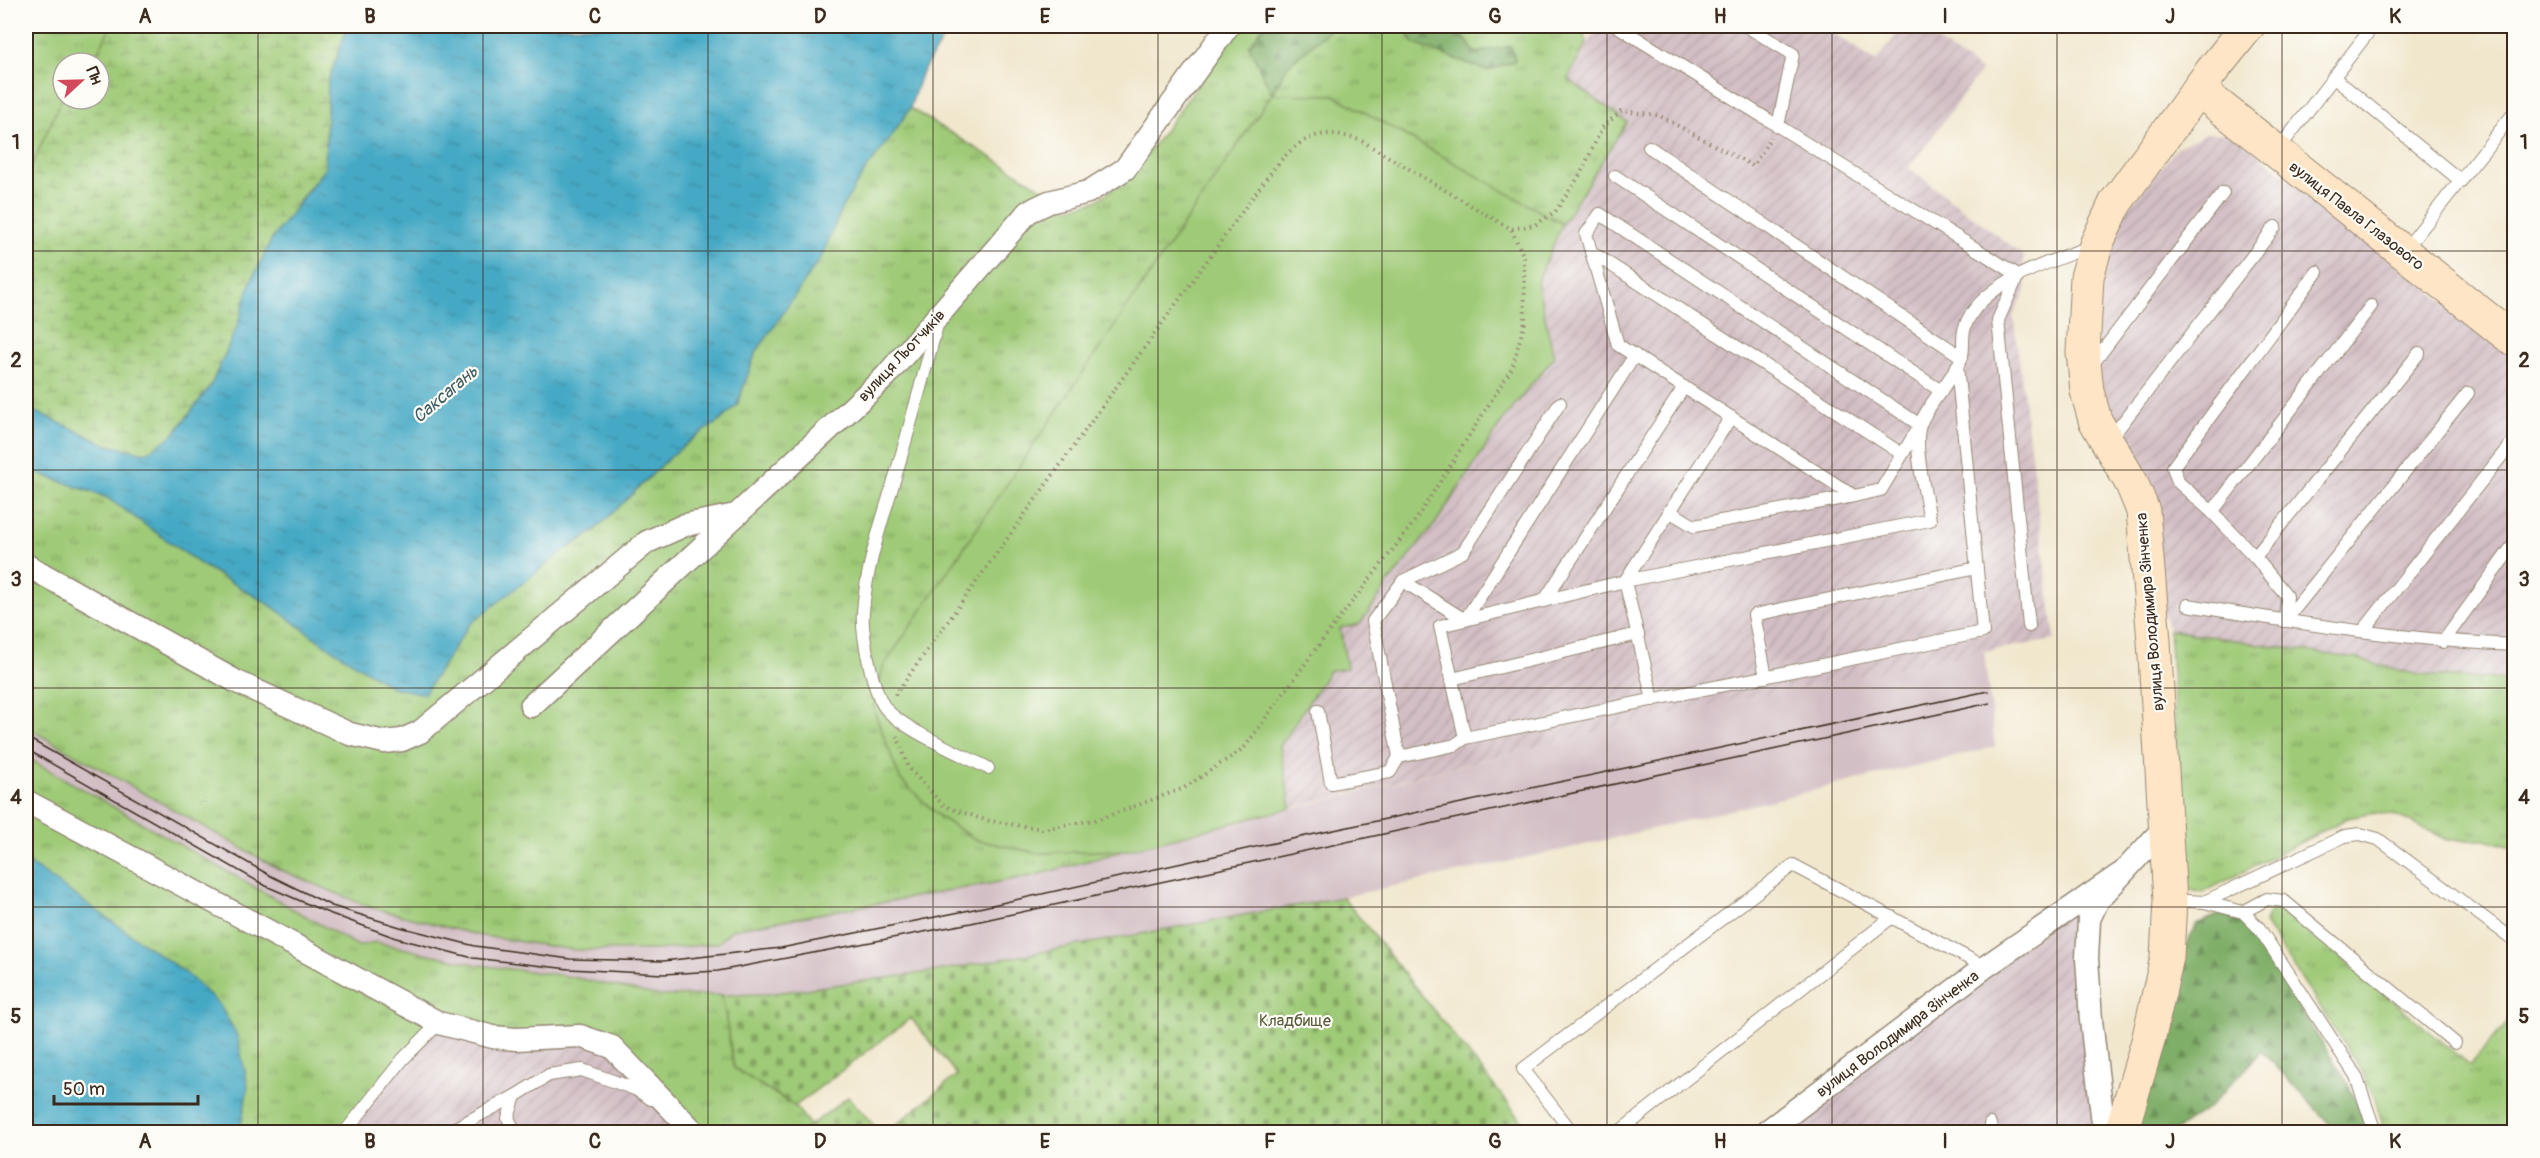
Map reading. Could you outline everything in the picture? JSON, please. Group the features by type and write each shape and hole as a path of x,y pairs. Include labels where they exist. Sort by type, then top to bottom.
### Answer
{"main road":[{"name":"вулиця Володимира Зінченка","path":"2121,1132 2148,1041 2167,957 2170,900 2154,641 2142,511 2132,484 2095,420 2087,391 2083,318 2086,278 2096,245 2116,202 2248,26"},
{"name":"вулиця Павла Глазового","path":"2199,90 2514,340"}],"street":[{"name":"вулиця Льотчиків","path":"531,706 885,377 1029,212 1049,202 1088,192 1125,169 1228,26"},
{"path":"26,566 237,682 350,734 384,742 402,740 420,732 646,542 686,525 736,515"},
{"path":"26,801 439,1023 493,1037 516,1039 580,1036 612,1047 693,1132"},
{"name":"вулиця Володимира Зінченка","path":"2104,1132 2091,1020 2087,937 2090,919 2098,900 2164,828"},
{"name":"вулиця Володимира Зінченка","path":"1766,1132 1985,967 2119,875"}],"lane":[{"path":"1617,26 2018,275"},
{"path":"1746,26 1793,54 1778,126"},
{"path":"2277,152 2373,26"},
{"path":"2333,78 2461,181"},
{"path":"2404,252 2514,113"},
{"path":"1649,147 1959,362"},
{"path":"1615,176 1941,392"},
{"path":"2085,374 2223,193"},
{"path":"1854,496 1618,345 1586,234 1600,214 1920,425"},
{"path":"2108,441 2275,226"},
{"path":"1399,757 1455,745 1465,738 1983,632 1959,362 1964,327 1973,312 1985,299 2018,275 2096,245"},
{"path":"1591,252 1902,454"},
{"path":"2285,621 2287,596 2255,557 2212,512 2178,482 2173,467 2317,272"},
{"path":"2018,275 1998,320 2029,626"},
{"path":"2212,512 2371,306"},
{"path":"941,312 873,546 862,615 868,655 878,693 886,708 923,734 988,768"},
{"path":"2255,557 2420,353"},
{"path":"1465,620 1635,355"},
{"path":"1669,511 1694,526 1881,490 1959,362"},
{"path":"1544,601 1684,387"},
{"path":"2285,621 2468,393"},
{"path":"1318,711 1330,783 1390,772 1399,757 1373,621 1402,581 1463,552 1560,403"},
{"path":"1653,700 1625,581 1731,417"},
{"path":"1465,738 1440,626 1625,581 1930,520 1919,454 1920,425"},
{"path":"2363,631 2514,440"},
{"path":"2443,642 2514,544"},
{"path":"1766,676 1754,615 1977,568"},
{"path":"1402,581 1465,620"},
{"path":"2188,605 2285,621 2443,642 2514,645"},
{"path":"1452,679 1638,634"},
{"path":"2204,902 2345,836 2360,834 2378,839 2514,940"},
{"path":"1572,1132 1523,1069 1793,865 1985,967"},
{"path":"2243,912 2267,899 2284,901 2456,1043"},
{"path":"2170,900 2204,902 2243,912 2259,928 2356,1076 2375,1132"},
{"path":"1619,1132 1892,917"},
{"path":"345,1132 403,1059 439,1023"},
{"path":"448,1132 549,1075 582,1070 635,1089 678,1115"},
{"path":"515,1096 508,1118 515,1132"}],"path":[{"path":"1511,229 1535,225 1555,212 1580,175 1602,128 1622,111 1658,115 1754,166 1778,126"},
{"path":"1333,134 1360,140 1511,229 1524,257 1525,322 1512,368 1414,521 1321,642 1244,748 1184,788 1100,819 1042,829 985,820 944,806 909,768 886,708 1252,198 1293,146 1316,135 1333,134"}],"shaded area":[{"path":"1597,26 1823,26 1876,62 1903,26 1916,26 1981,71 1909,168 2023,255 2026,291 2013,314 2055,640 1984,651 1674,713 1291,808 1280,746 1329,671 1340,628 1360,624 1437,521 1505,417 1554,357 1537,282 1562,224 1626,122 1568,79"},
{"path":"2207,133 2233,134 2514,357 2514,680 2418,675 2358,659 2169,630 2100,397 2096,319 2108,250 2127,209 2178,147"},
{"path":"1984,651 1995,747 1580,846 1343,897 937,971 768,994 660,996 567,976 479,965 375,942 358,946 26,757 26,727 279,869 369,907 477,935 574,950 659,950 718,943 733,929 1033,876 1127,850 1674,713"},
{"path":"2119,875 2090,919 2104,1132 1772,1132"},
{"path":"439,1023 612,1047 694,1132 345,1132"}],"green space":[{"path":"26,26 111,26 98,51 51,51 51,111 56,111 26,179"},
{"path":"111,26 348,26 328,81 325,168 298,202 251,281 237,327 211,385 174,435 146,453 107,445 26,407 26,179 56,111 111,111 111,51 98,51"},
{"path":"1241,26 1264,26 1249,46 1288,65 1334,26 1404,26 1414,44 1475,53 1456,26 1579,26 1587,42 1568,79 1627,122 1562,224 1334,95 941,818 977,840 1037,853 1127,850 1033,876 733,929 718,943 659,950 574,950 477,935 369,907 279,869 26,727 26,469 106,497 202,565 270,605 325,645 449,653 469,625 566,549 592,533 670,457 737,405 755,354 822,256 842,207 910,108 1050,193 1069,208 1096,201 1132,175"},
{"path":"1264,26 1334,26 1288,65 1272,94 1249,46"},
{"path":"1404,26 1456,26 1475,53 1511,46 1515,61 1488,71 1414,44"},
{"path":"1272,94 1334,95 1562,224 1537,282 1554,357 1505,417 1437,521 1360,624 1340,628 1347,668 1329,671 1280,746 1291,808 1127,850 1037,853 977,840 941,818 900,779 873,708 883,667"},
{"path":"2169,630 2358,659 2418,675 2514,680 2514,848 2489,840 2447,840 2398,816 2375,813 2348,818 2202,893 2187,889"},
{"path":"26,757 358,946 375,942 479,965 567,976 660,996 722,995 734,1068 795,1106 810,1125 802,1132 694,1132 612,1047 439,1023 345,1132 236,1132 241,1127 187,974 26,861"},
{"name":"Кладбище","path":"1343,897 1531,1132 887,1132 957,1075 911,1018 795,1106 734,1068 722,995 768,994 937,971"},
{"path":"2281,908 2470,1065 2510,1020 2514,1024 2514,1132 2385,1132 2375,1099 2363,1073 2265,923 2269,912"},
{"path":"2221,914 2242,922 2252,934 2347,1082 2359,1108 2366,1132 2337,1132 2262,1051 2208,1108 2173,1132 2132,1132 2179,964 2196,924"},
{"path":"848,1097 880,1132 802,1132"}],"water":[{"name":"Саксагань","path":"348,26 951,26 921,74 910,108 842,207 822,256 755,354 737,405 720,421 670,457 592,533 566,549 469,625 424,694 392,687 325,645 270,605 202,565 106,497 26,469 26,407 107,445 146,453 174,434 211,385 237,327 251,281 272,239 325,168 328,81"},
{"path":"26,861 187,974 219,1004 237,1035 248,1086 241,1127 236,1132 26,1132"}],"tram line":[{"path":"26,737 271,876 332,906 400,927 475,946 570,959 663,961 781,948 965,911 1988,691"},
{"path":"26,749 266,886 326,912 396,938 473,958 569,969 663,974 718,971 971,923 1990,703"}]}
